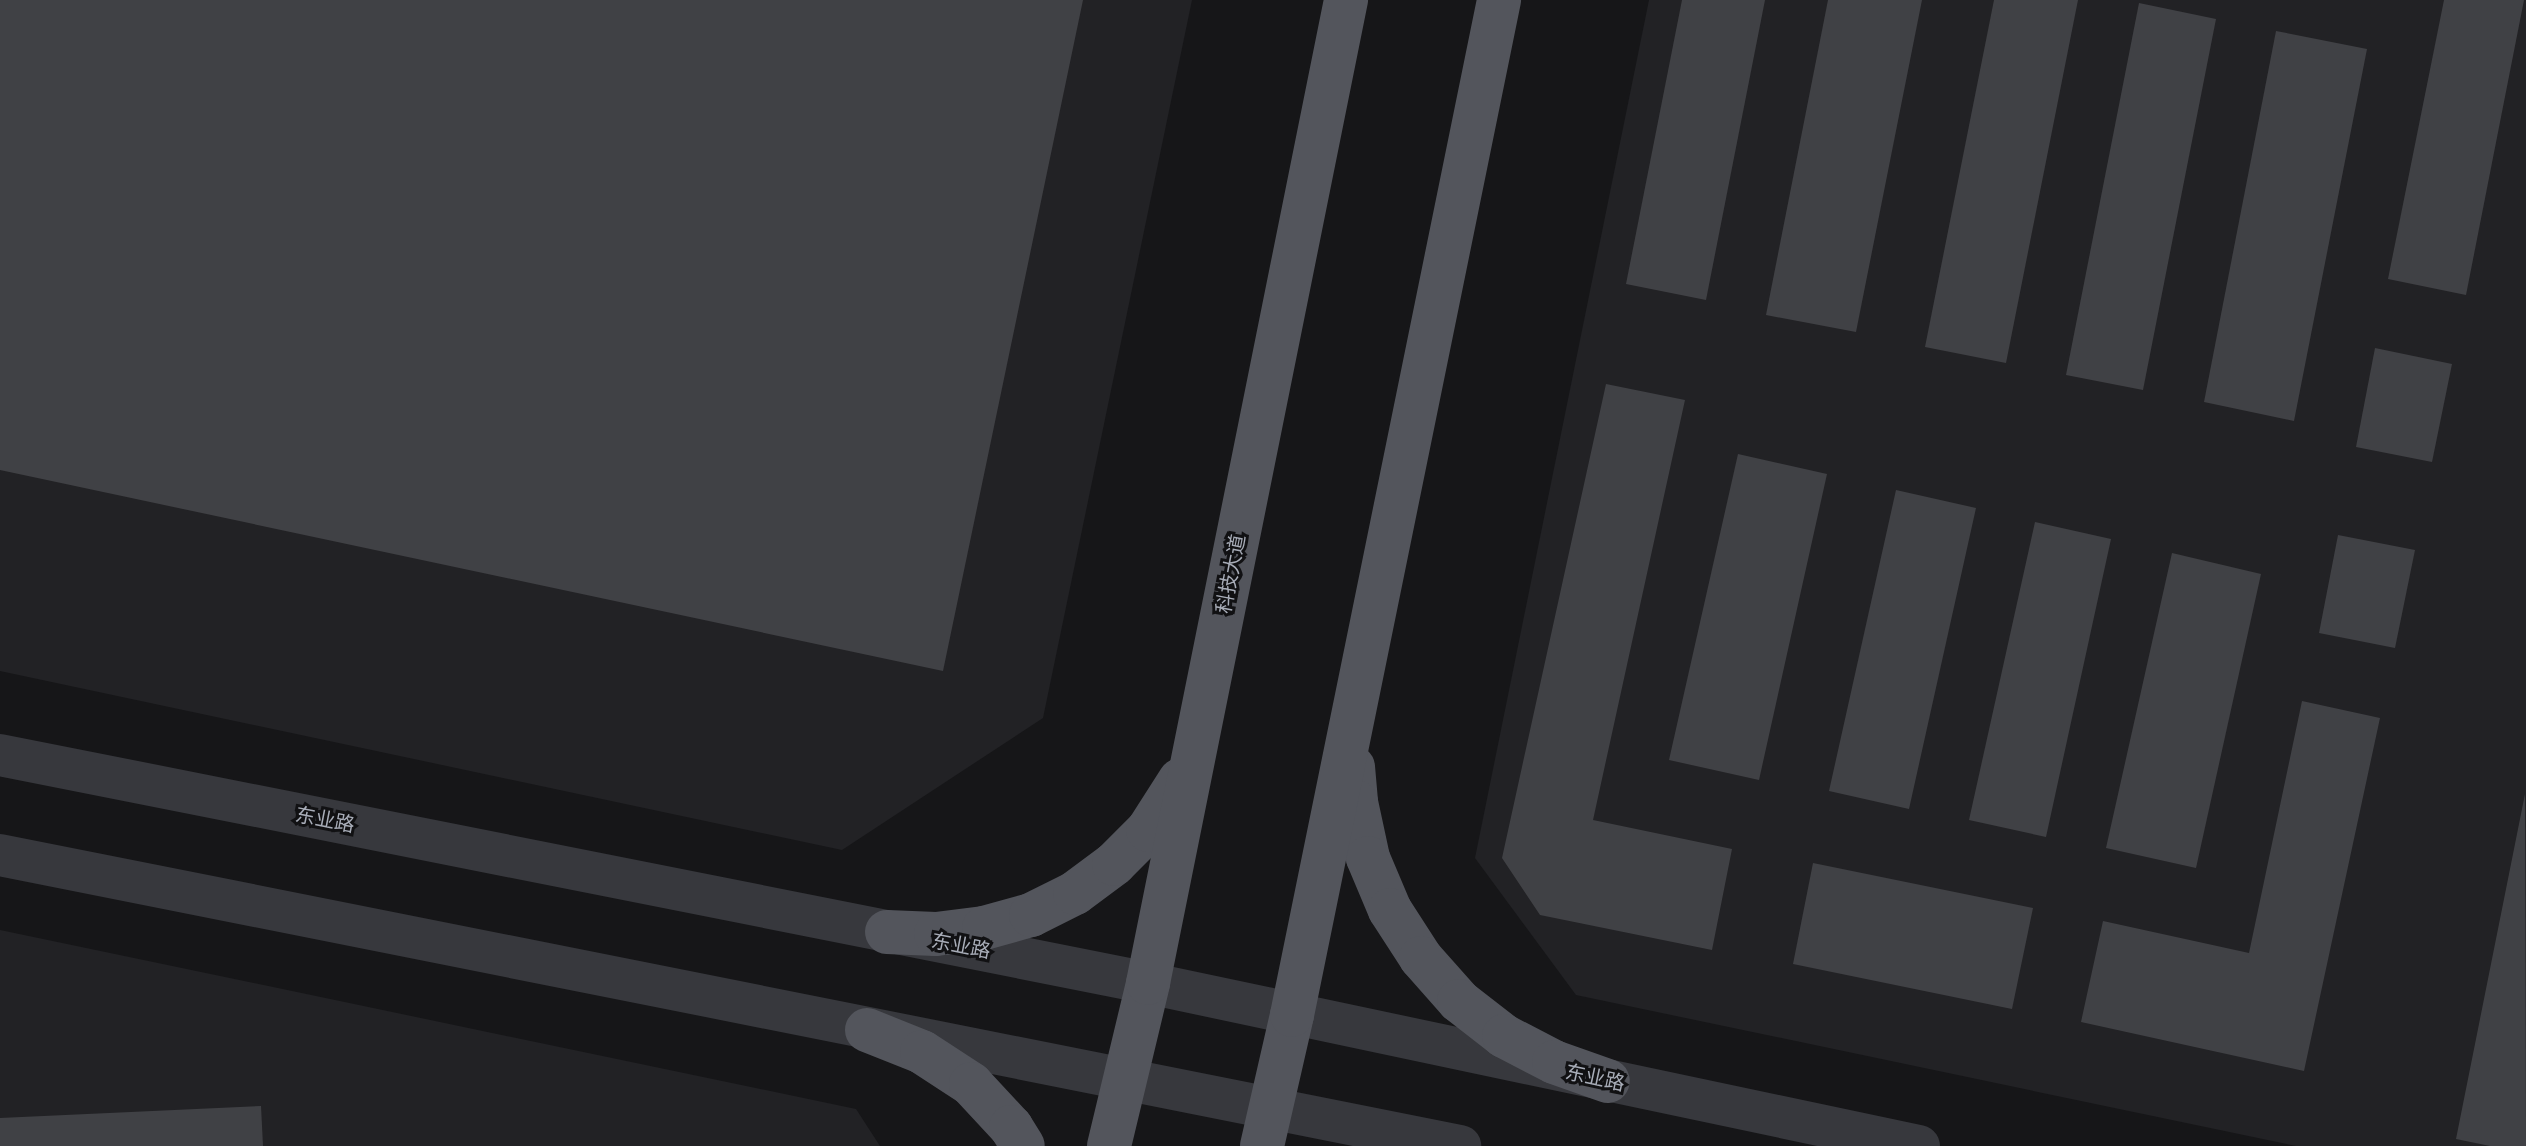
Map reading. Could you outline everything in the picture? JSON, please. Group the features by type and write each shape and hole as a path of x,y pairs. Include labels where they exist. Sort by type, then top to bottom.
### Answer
{"main road":[{"name":"科技大道","path":"1109,1146 1148,983 1346,0"},
{"path":"1266,1126 1292,1015 1499,0"},
{"path":"1359,688 1352,745 1356,802 1368,858 1390,910 1421,958 1470,1010 1504,1036 1554,1062 1608,1081"},
{"path":"887,932 936,934 984,928 1031,915 1075,893 1114,864 1148,830 1176,790 1196,745"},
{"path":"867,1030 922,1052 971,1084 1011,1127 1023,1146"}],"street":[{"name":"东业路","path":"0,755 1148,983 1919,1146"},
{"path":"0,855 1125,1081 1266,1126 1460,1146"}],"shaded area":[{"path":"0,0 1192,0 1043,718 842,850 0,671"},
{"path":"1649,0 2526,0 2526,1146 2296,1146 1576,995 1475,858"},
{"path":"0,930 856,1109 880,1146 0,1146"}],"building":[{"path":"0,0 1083,0 943,671 0,470"},
{"path":"1682,0 1765,0 1706,300 1626,284"},
{"path":"1828,0 1922,0 1856,332 1766,315"},
{"path":"1994,0 2078,0 2006,363 1925,347"},
{"path":"2444,0 2524,0 2466,295 2388,279"},
{"path":"2139,3 2216,19 2143,390 2066,375"},
{"path":"2276,31 2367,49 2294,421 2204,402"},
{"path":"2375,348 2452,364 2432,462 2356,447"},
{"path":"1606,384 1685,400 1593,820 1732,849 1712,950 1540,915 1502,858"},
{"path":"1738,454 1827,474 1759,780 1669,760"},
{"path":"1896,490 1976,508 1909,809 1829,791"},
{"path":"2035,522 2111,539 2046,837 1969,820"},
{"path":"2338,535 2415,550 2395,648 2319,633"},
{"path":"2172,553 2261,574 2196,868 2106,848"},
{"path":"2302,701 2380,718 2304,1071 2081,1022 2103,921 2249,953"},
{"path":"2525,794 2526,1146 2490,1146 2456,1139"},
{"path":"1813,863 2033,908 2012,1009 1793,964"},
{"path":"261,1106 263,1146 0,1146 0,1118"}]}
